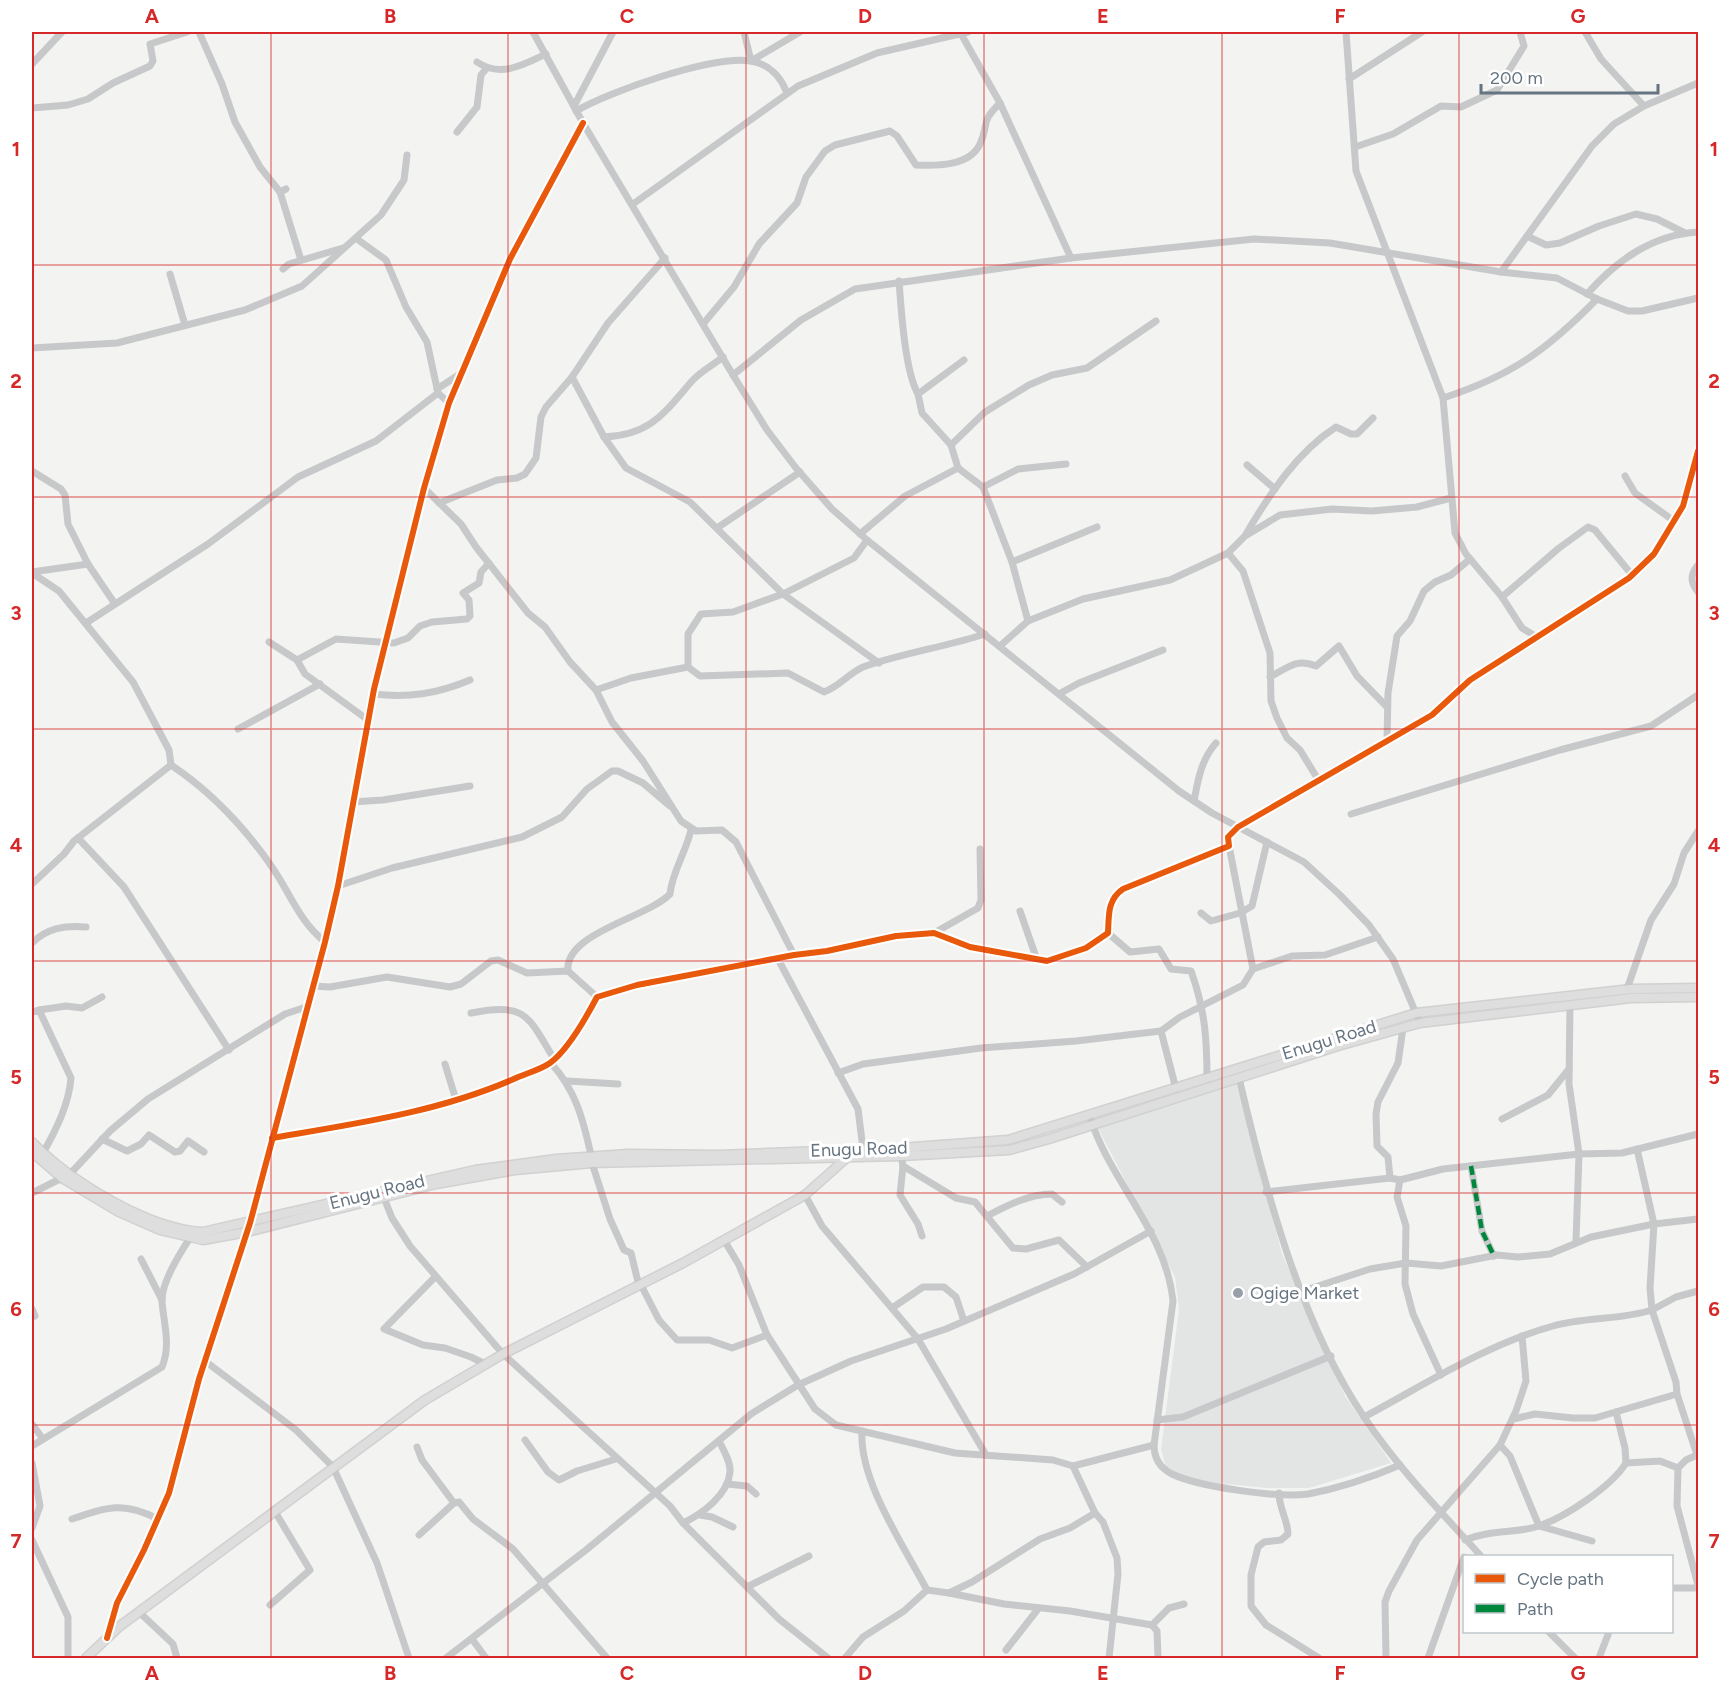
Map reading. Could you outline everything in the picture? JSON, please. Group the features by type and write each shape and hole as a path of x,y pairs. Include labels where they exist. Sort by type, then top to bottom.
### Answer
{"main road":[{"name":"Enugu Road","path":"32,1142 66,1176 130,1209 183,1229 202,1232 250,1223 465,1172 591,1159 851,1153 863,1149 1008,1140 1091,1121 1207,1078 1416,1013 1627,989 1698,988"},
{"path":"86,1659 139,1612 425,1400 502,1354 640,1285 805,1195 851,1153 901,1156 1009,1150 1091,1121 1420,1023 1631,998 1698,997"},
{"path":"32,1152 119,1212 160,1230 203,1240 247,1232 475,1176 591,1159"}],"street":[{"path":"32,64 62,32"},
{"path":"32,108 68,105 88,99 112,83 150,66 153,61 150,44 187,32"},
{"path":"199,32 240,131 260,167 283,191 301,260"},
{"path":"533,32 583,123 767,430 832,510 1194,801 1304,862 1340,895 1378,937 1394,959 1420,1023"},
{"path":"575,109 614,32"},
{"path":"744,32 750,61"},
{"path":"750,61 800,32"},
{"path":"633,204 787,93 877,53 963,32 1000,103 1071,258"},
{"path":"1346,32 1356,171 1443,398 1450,498 1455,533 1470,559 1502,597 1522,628 1535,636"},
{"path":"1349,79 1422,32"},
{"path":"1355,147 1393,134 1441,106 1461,107 1497,90 1524,46 1520,32"},
{"path":"1585,32 1601,59 1644,106"},
{"path":"477,63 486,69 509,69 546,54"},
{"path":"575,109 632,85 729,60 750,61 777,74 787,93"},
{"path":"458,132 477,107 481,75 486,69"},
{"path":"1502,272 1592,146 1614,124 1644,106 1698,83"},
{"path":"703,324 734,287 759,244 797,203 806,177 825,151 835,145 890,131 897,136 916,165 938,166 966,159 980,144 985,118 1000,103"},
{"path":"107,1638 117,1603 158,1519 183,1447 205,1361 250,1223 325,942 338,886 373,694 424,488 449,403 510,259 583,123"},
{"path":"32,348 117,343 245,310 302,286 357,239 399,191 404,180 406,155"},
{"path":"1527,236 1546,245 1560,243 1599,226 1636,214 1657,219 1684,233"},
{"path":"1587,294 1605,273 1639,248 1684,233 1698,232"},
{"path":"357,239 386,260 406,307 427,342 437,391 449,403"},
{"path":"733,375 801,320 855,289 899,280 1071,258 1254,239 1330,243 1502,272 1557,278 1597,299 1628,311 1642,311 1698,298"},
{"path":"283,269 301,260 345,247"},
{"path":"439,503 496,480 518,478 525,474 536,458 541,417 546,407 572,377 608,323 665,258"},
{"path":"170,274 185,325"},
{"path":"899,280 905,341 914,387 925,418 951,446 958,468 983,487 1012,562 1028,621"},
{"path":"1443,398 1484,384 1520,365 1551,343 1597,299"},
{"path":"951,446 985,412 1029,385 1052,375 1087,368 1156,321"},
{"path":"604,437 636,432 652,424 674,404 694,379 723,357"},
{"path":"918,394 964,360"},
{"path":"86,623 208,544 298,477 376,441 460,374"},
{"path":"572,377 604,437 626,468 690,502 783,594 879,663"},
{"path":"1000,646 1028,621 1083,599 1170,580 1228,553 1245,536 1275,489 1320,438 1336,427 1351,434 1357,434 1373,418"},
{"path":"1253,969 1240,913 1228,837 1238,827 1432,715 1470,680 1632,575 1654,554 1683,506 1698,452"},
{"path":"983,487 1018,469 1066,464"},
{"path":"1247,465 1275,489"},
{"path":"860,534 905,496 958,468"},
{"path":"32,471 61,489 65,495 68,524 88,564 115,603"},
{"path":"717,528 800,472"},
{"path":"1625,476 1635,493 1674,521"},
{"path":"424,488 461,524 489,563 596,690 612,722 663,789 681,821 691,830 722,830 732,837 794,955"},
{"path":"1245,536 1281,515 1332,509 1372,511 1418,507 1450,498"},
{"path":"1012,562 1097,527"},
{"path":"1502,597 1519,585 1559,548 1588,527 1595,530 1632,575"},
{"path":"688,667 688,634 692,624 701,614 733,612 783,594 854,558 867,540"},
{"path":"1228,553 1243,571 1265,636 1270,653 1271,701 1277,718 1287,738 1300,750 1319,781"},
{"path":"1388,741 1387,707 1397,636 1410,621 1424,591 1435,582 1451,575 1470,559"},
{"path":"297,660 336,639 400,642 408,638 415,629 432,622 469,618 469,600 463,593 479,583 481,572 489,563"},
{"path":"32,572 88,564"},
{"path":"1698,565 1692,580 1698,592"},
{"path":"32,572 59,591 133,682 169,750 171,765 198,783 230,815 272,867 303,922 325,942"},
{"path":"1522,628 1522,646"},
{"path":"596,690 631,678 688,667 700,676 793,674 824,692 856,671 920,649 951,645 985,634"},
{"path":"269,642 297,660 305,674 368,720"},
{"path":"1270,677 1299,662 1305,661 1316,666 1339,646 1357,676 1387,707"},
{"path":"1059,694 1079,683 1163,650"},
{"path":"373,694 393,696 430,694 470,680"},
{"path":"238,729 320,684"},
{"path":"1351,814 1560,750 1651,726 1698,695"},
{"path":"1194,801 1203,765 1208,752 1216,743"},
{"path":"32,884 78,838 171,765"},
{"path":"338,886 392,868 522,837 562,817 587,789 612,771 624,773 644,783 672,808"},
{"path":"644,783 651,780 653,775"},
{"path":"352,802 470,786"},
{"path":"654,791 663,789"},
{"path":"568,971 568,958 579,945 607,928 657,905 670,894 673,878 686,852 691,830"},
{"path":"1627,989 1651,920 1674,884 1684,853 1698,831"},
{"path":"78,838 124,887 229,1050"},
{"path":"1201,914 1211,921 1240,913 1255,901 1267,842"},
{"path":"1108,933 1109,906 1116,894 1151,877 1229,846"},
{"path":"934,933 980,905 980,849"},
{"path":"1020,911 1037,960"},
{"path":"32,943 40,934 64,925 86,927"},
{"path":"272,1138 363,1122 456,1100 504,1083 552,1061 583,1023 597,996 637,985 794,955 827,951 896,936 934,933 970,947 1047,961 1086,948 1108,933"},
{"path":"1108,933 1130,952 1159,949 1171,969 1191,971 1203,1006 1209,1061 1207,1078"},
{"path":"838,1073 863,1064 969,1049 1076,1041 1161,1031 1243,985 1253,969 1292,956 1325,955 1378,937"},
{"path":"778,959 858,1109 863,1149"},
{"path":"312,987 330,987 387,977 450,987 461,984 490,961 498,960 527,973 568,971 597,996"},
{"path":"43,1153 55,1132 70,1090 71,1078 35,1011 66,1006 82,1008 102,997"},
{"path":"1570,1005 1569,1069 1579,1154 1576,1241"},
{"path":"32,1193 66,1176 102,1139 148,1099 285,1014 306,1007"},
{"path":"471,1013 498,1008 522,1014 531,1022 552,1061 567,1081 584,1120 591,1159 610,1219 624,1250 631,1253 640,1285 658,1320 677,1340 709,1340 732,1348 767,1335"},
{"path":"1390,1178 1388,1157 1377,1146 1376,1114 1378,1102 1398,1064 1403,1028"},
{"path":"1161,1031 1176,1089"},
{"path":"445,1064 456,1100"},
{"path":"1502,1119 1548,1095 1569,1069"},
{"path":"1239,1078 1266,1192 1303,1291 1331,1356 1364,1417 1400,1465 1479,1555"},
{"path":"567,1081 618,1084"},
{"path":"1091,1121 1112,1165 1151,1231 1171,1279 1173,1301 1154,1445 1156,1460 1177,1476 1243,1490 1305,1494 1338,1487 1400,1465"},
{"path":"1266,1192 1390,1178 1400,1180 1443,1168 1579,1154 1622,1153 1698,1134"},
{"path":"102,1139 127,1151 141,1144 149,1135 175,1152 180,1151 189,1142 204,1152"},
{"path":"1636,1149 1654,1224 1650,1288 1652,1310 1697,1454 1678,1468 1677,1506 1698,1587 1673,1588"},
{"path":"901,1156 903,1166 900,1195 918,1224 922,1236"},
{"path":"903,1166 956,1198 975,1202 1013,1248 1026,1248 1059,1240 1087,1267"},
{"path":"1471,1166 1482,1231 1494,1256"},
{"path":"1400,1180 1397,1197 1406,1226 1405,1284 1413,1314 1441,1376"},
{"path":"987,1216 1011,1203 1043,1194 1052,1194 1062,1202"},
{"path":"805,1195 822,1227 918,1339 986,1455"},
{"path":"384,1198 392,1218 435,1277 502,1354 616,1460 670,1506 683,1523 779,1619 828,1659"},
{"path":"1303,1291 1370,1269 1406,1263 1441,1266 1494,1256 1550,1254 1576,1241 1654,1224 1698,1219"},
{"path":"446,1659 544,1583 751,1414 798,1385 851,1361 964,1321 1087,1267 1151,1231"},
{"path":"162,1300 174,1264 189,1238"},
{"path":"724,1240 739,1265 767,1335 798,1385 824,1418 862,1431 955,1453 1053,1460 1073,1466 1154,1445"},
{"path":"32,1446 162,1367 167,1328 162,1300 141,1259"},
{"path":"435,1277 384,1329 423,1345 462,1354 485,1364"},
{"path":"892,1308 923,1287 944,1287 956,1297 964,1321"},
{"path":"1364,1417 1486,1350 1522,1336 1555,1325 1636,1315 1652,1310 1676,1296 1698,1291"},
{"path":"32,1309 35,1316 32,1317"},
{"path":"1386,1659 1385,1602 1389,1591 1417,1540 1500,1445 1513,1419 1526,1381 1522,1336"},
{"path":"1157,1420 1183,1417 1331,1356"},
{"path":"205,1361 296,1430 333,1467 377,1563 409,1659"},
{"path":"1513,1419 1535,1414 1573,1419 1595,1418 1677,1394"},
{"path":"1465,1540 1485,1532 1539,1526 1589,1499 1605,1487 1626,1463 1625,1448 1616,1412"},
{"path":"32,1424 43,1439"},
{"path":"862,1431 864,1461 872,1484 927,1590"},
{"path":"525,1440 548,1472 559,1480 577,1471 616,1460"},
{"path":"683,1523 700,1515 727,1484 731,1470 719,1440"},
{"path":"1500,1445 1510,1456 1539,1526"},
{"path":"417,1447 422,1460 454,1503"},
{"path":"1626,1463 1660,1461 1678,1468"},
{"path":"32,1463 40,1506 32,1528"},
{"path":"1073,1466 1095,1513 1103,1522 1117,1558 1108,1659"},
{"path":"727,1484 747,1486 756,1494"},
{"path":"1279,1493 1280,1509 1288,1526 1288,1534 1281,1540 1264,1542 1258,1547 1250,1581 1251,1606 1266,1625 1318,1659"},
{"path":"419,1535 454,1503 459,1502 473,1519 513,1549 607,1659"},
{"path":"72,1519 105,1508 129,1507 158,1519"},
{"path":"709,1507 712,1517"},
{"path":"270,1605 310,1570 274,1510"},
{"path":"949,1593 972,1582 1040,1539 1070,1528 1095,1513"},
{"path":"700,1515 712,1517 733,1527"},
{"path":"1539,1526 1592,1541"},
{"path":"32,1540 68,1617 68,1659"},
{"path":"1466,1555 1471,1546"},
{"path":"747,1587 809,1556"},
{"path":"1428,1659 1463,1563"},
{"path":"927,1590 1152,1625 1157,1631 1158,1659"},
{"path":"845,1659 863,1637 904,1611 927,1590"},
{"path":"1152,1625 1170,1608 1184,1604"},
{"path":"1006,1650 1038,1609"},
{"path":"139,1612 173,1644 177,1659"},
{"path":"1550,1633 1575,1659"},
{"path":"1599,1659 1609,1633"},
{"path":"472,1638 486,1659"},
{"path":"1304,1659 1310,1653"}],"shaded area":[{"name":"Ogige Market","path":"1236,1083 1282,1254 1345,1396 1391,1463 1309,1488 1266,1488 1199,1481 1171,1472 1166,1467 1161,1450 1179,1309 1175,1277 1098,1128"}],"marked path":[{"path":"1471,1166 1482,1231 1494,1256"}],"cycle path":[{"path":"107,1638 117,1603 169,1493 199,1379 250,1223 325,942 338,886 374,689 424,488 449,403 510,259 583,123"},
{"path":"272,1138 396,1116 457,1100 538,1070 564,1050 597,997 637,985 794,955 827,951 896,936 934,933 970,947 1047,961 1086,948 1108,933 1111,903 1123,889 1229,846 1228,837 1238,827 1432,715 1470,680 1629,578 1654,554 1683,506 1698,451"}],"place":[{"name":"Ogige Market","path":"1238,1293"}]}
